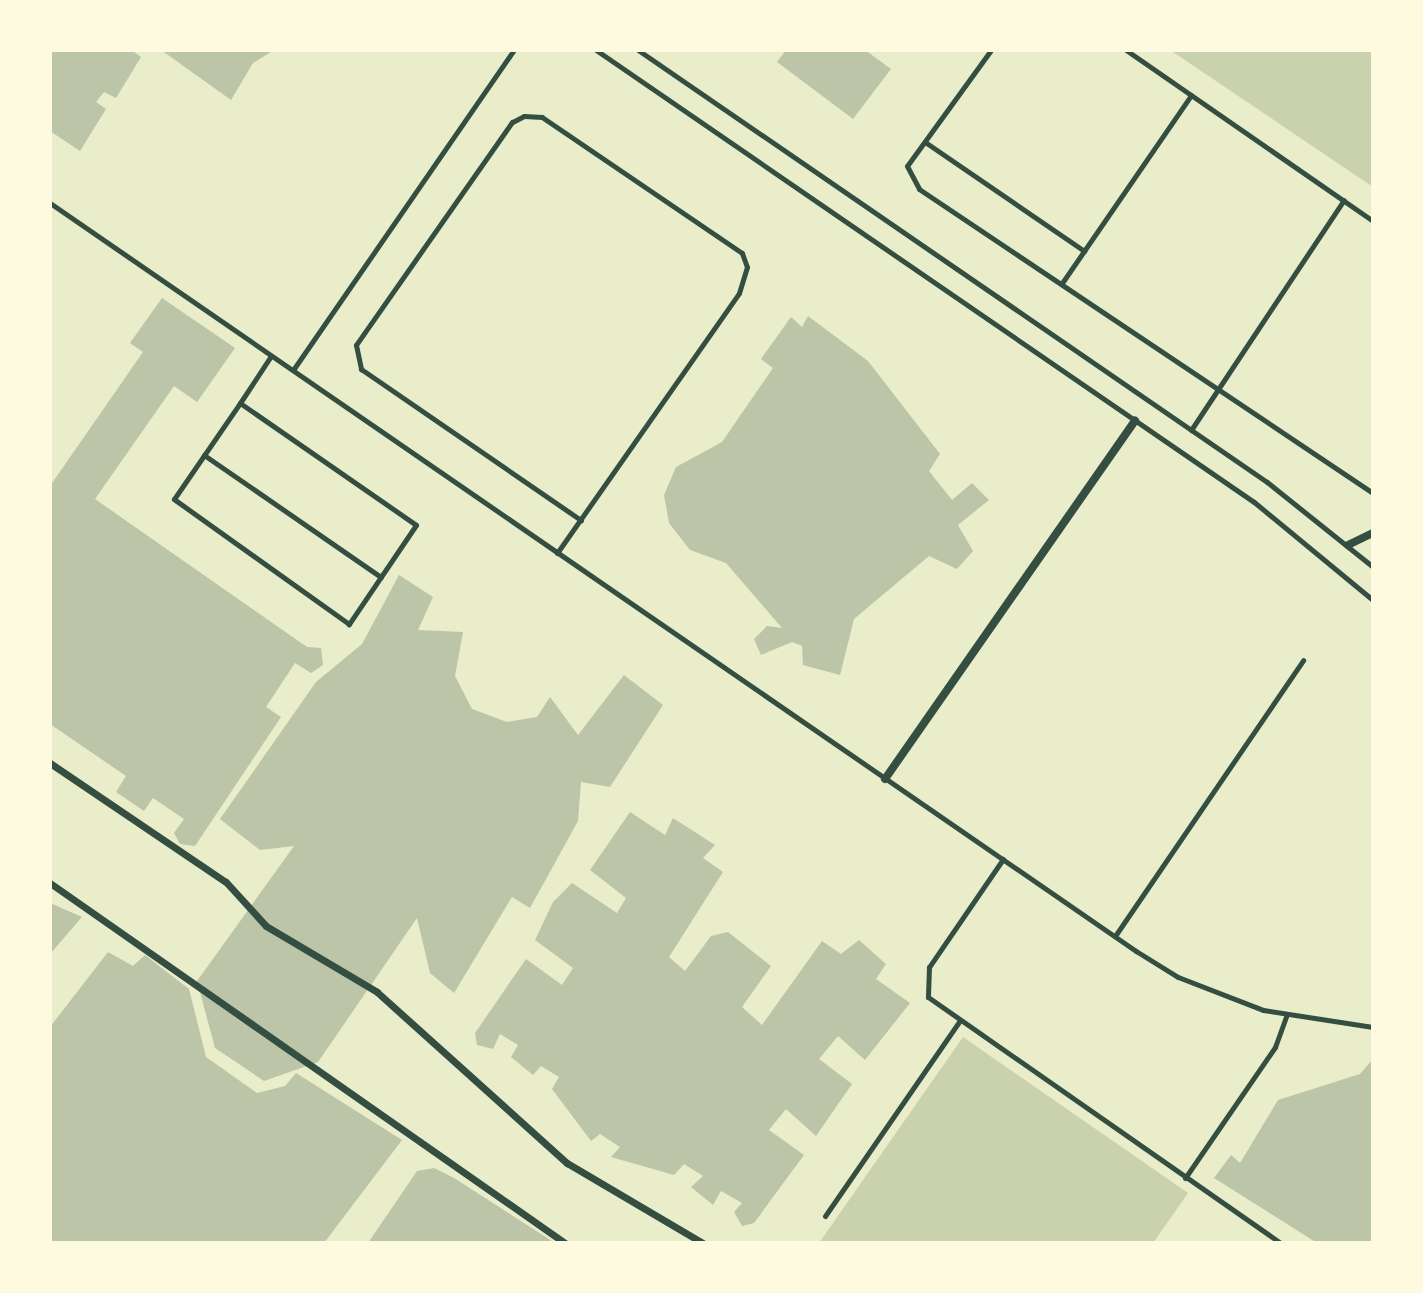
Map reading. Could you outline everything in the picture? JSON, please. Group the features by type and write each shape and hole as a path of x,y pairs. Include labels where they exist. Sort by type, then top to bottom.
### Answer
{"street":[{"path":"885,779 1135,421"},
{"path":"1348,545 1373,533"},
{"path":"50,763 226,882 266,926 377,992 567,1163 703,1243"},
{"path":"50,883 565,1243"}],"lane":[{"path":"293,370 514,50"},
{"path":"596,50 1322,552 1373,600"},
{"path":"638,50 1191,430 1348,545 1373,567"},
{"path":"991,50 907,166 919,189 1220,387 1233,403 1373,493"},
{"path":"1126,50 1373,221"},
{"path":"1062,283 1191,95"},
{"path":"557,553 581,520 739,293 747,267 742,253 542,117 524,116 512,122 356,345 361,369 581,520"},
{"path":"925,142 1084,251"},
{"path":"1191,430 1344,200"},
{"path":"50,203 885,779 1178,977 1286,1016 1373,1027"},
{"path":"240,403 416,525 349,624 174,499 271,356"},
{"path":"204,455 381,577"},
{"path":"1115,936 1303,660"},
{"path":"1003,859 929,967 928,997 959,1022 1280,1243"},
{"path":"1185,1178 1275,1047 1286,1016"},
{"path":"825,1216 959,1022"}],"green space":[{"path":"1170,50 1373,50 1373,187"},
{"path":"963,1037 1188,1193 1153,1243 819,1243"}],"building":[{"path":"50,50 131,50 141,57 116,98 104,92 96,102 106,109 80,151 50,131"},
{"path":"161,50 274,50 253,63 231,100"},
{"path":"786,50 865,50 891,69 853,119 777,62"},
{"path":"162,298 235,348 197,402 174,386 95,499 307,647 321,648 323,665 311,673 295,663 266,707 281,717 195,846 180,844 174,833 184,819 153,798 144,811 116,792 126,776 50,724 50,486 143,352 130,343"},
{"path":"808,316 868,361 940,454 929,471 952,500 972,483 989,500 958,525 973,551 957,569 929,556 854,619 840,675 803,665 802,646 792,642 761,655 754,639 767,626 782,628 726,563 690,550 669,523 664,495 676,467 722,442 773,368 761,359 791,317 802,327"},
{"path":"399,575 433,597 418,630 463,632 455,676 472,709 507,722 537,717 550,697 578,735 624,675 663,705 610,787 581,782 578,821 530,908 512,897 454,993 430,973 417,918 318,1062 264,1081 215,1048 197,981 294,846 260,850 220,819 316,682 362,644"},
{"path":"630,812 665,835 673,818 715,845 703,858 723,872 669,957 685,971 711,936 728,932 771,966 742,1007 762,1025 822,941 841,954 859,940 886,964 876,979 910,1003 865,1060 838,1036 819,1059 852,1084 816,1136 786,1109 769,1130 804,1155 754,1223 742,1226 734,1212 742,1203 721,1191 713,1205 691,1187 703,1176 684,1164 674,1175 611,1157 620,1147 600,1134 591,1141 552,1089 559,1077 541,1066 533,1075 511,1057 518,1045 500,1034 493,1049 477,1045 475,1033 526,959 562,985 573,968 535,940 553,902 572,883 617,913 626,898 590,870"},
{"path":"50,903 82,917 50,954"},
{"path":"108,952 133,966 145,955 189,989 206,1057 257,1093 285,1086 296,1073 402,1140 324,1243 50,1243 50,1027"},
{"path":"1373,1059 1373,1243 1317,1243 1214,1178 1231,1155 1240,1163 1278,1100 1360,1074"},
{"path":"434,1168 555,1243 368,1243 417,1171"}]}
